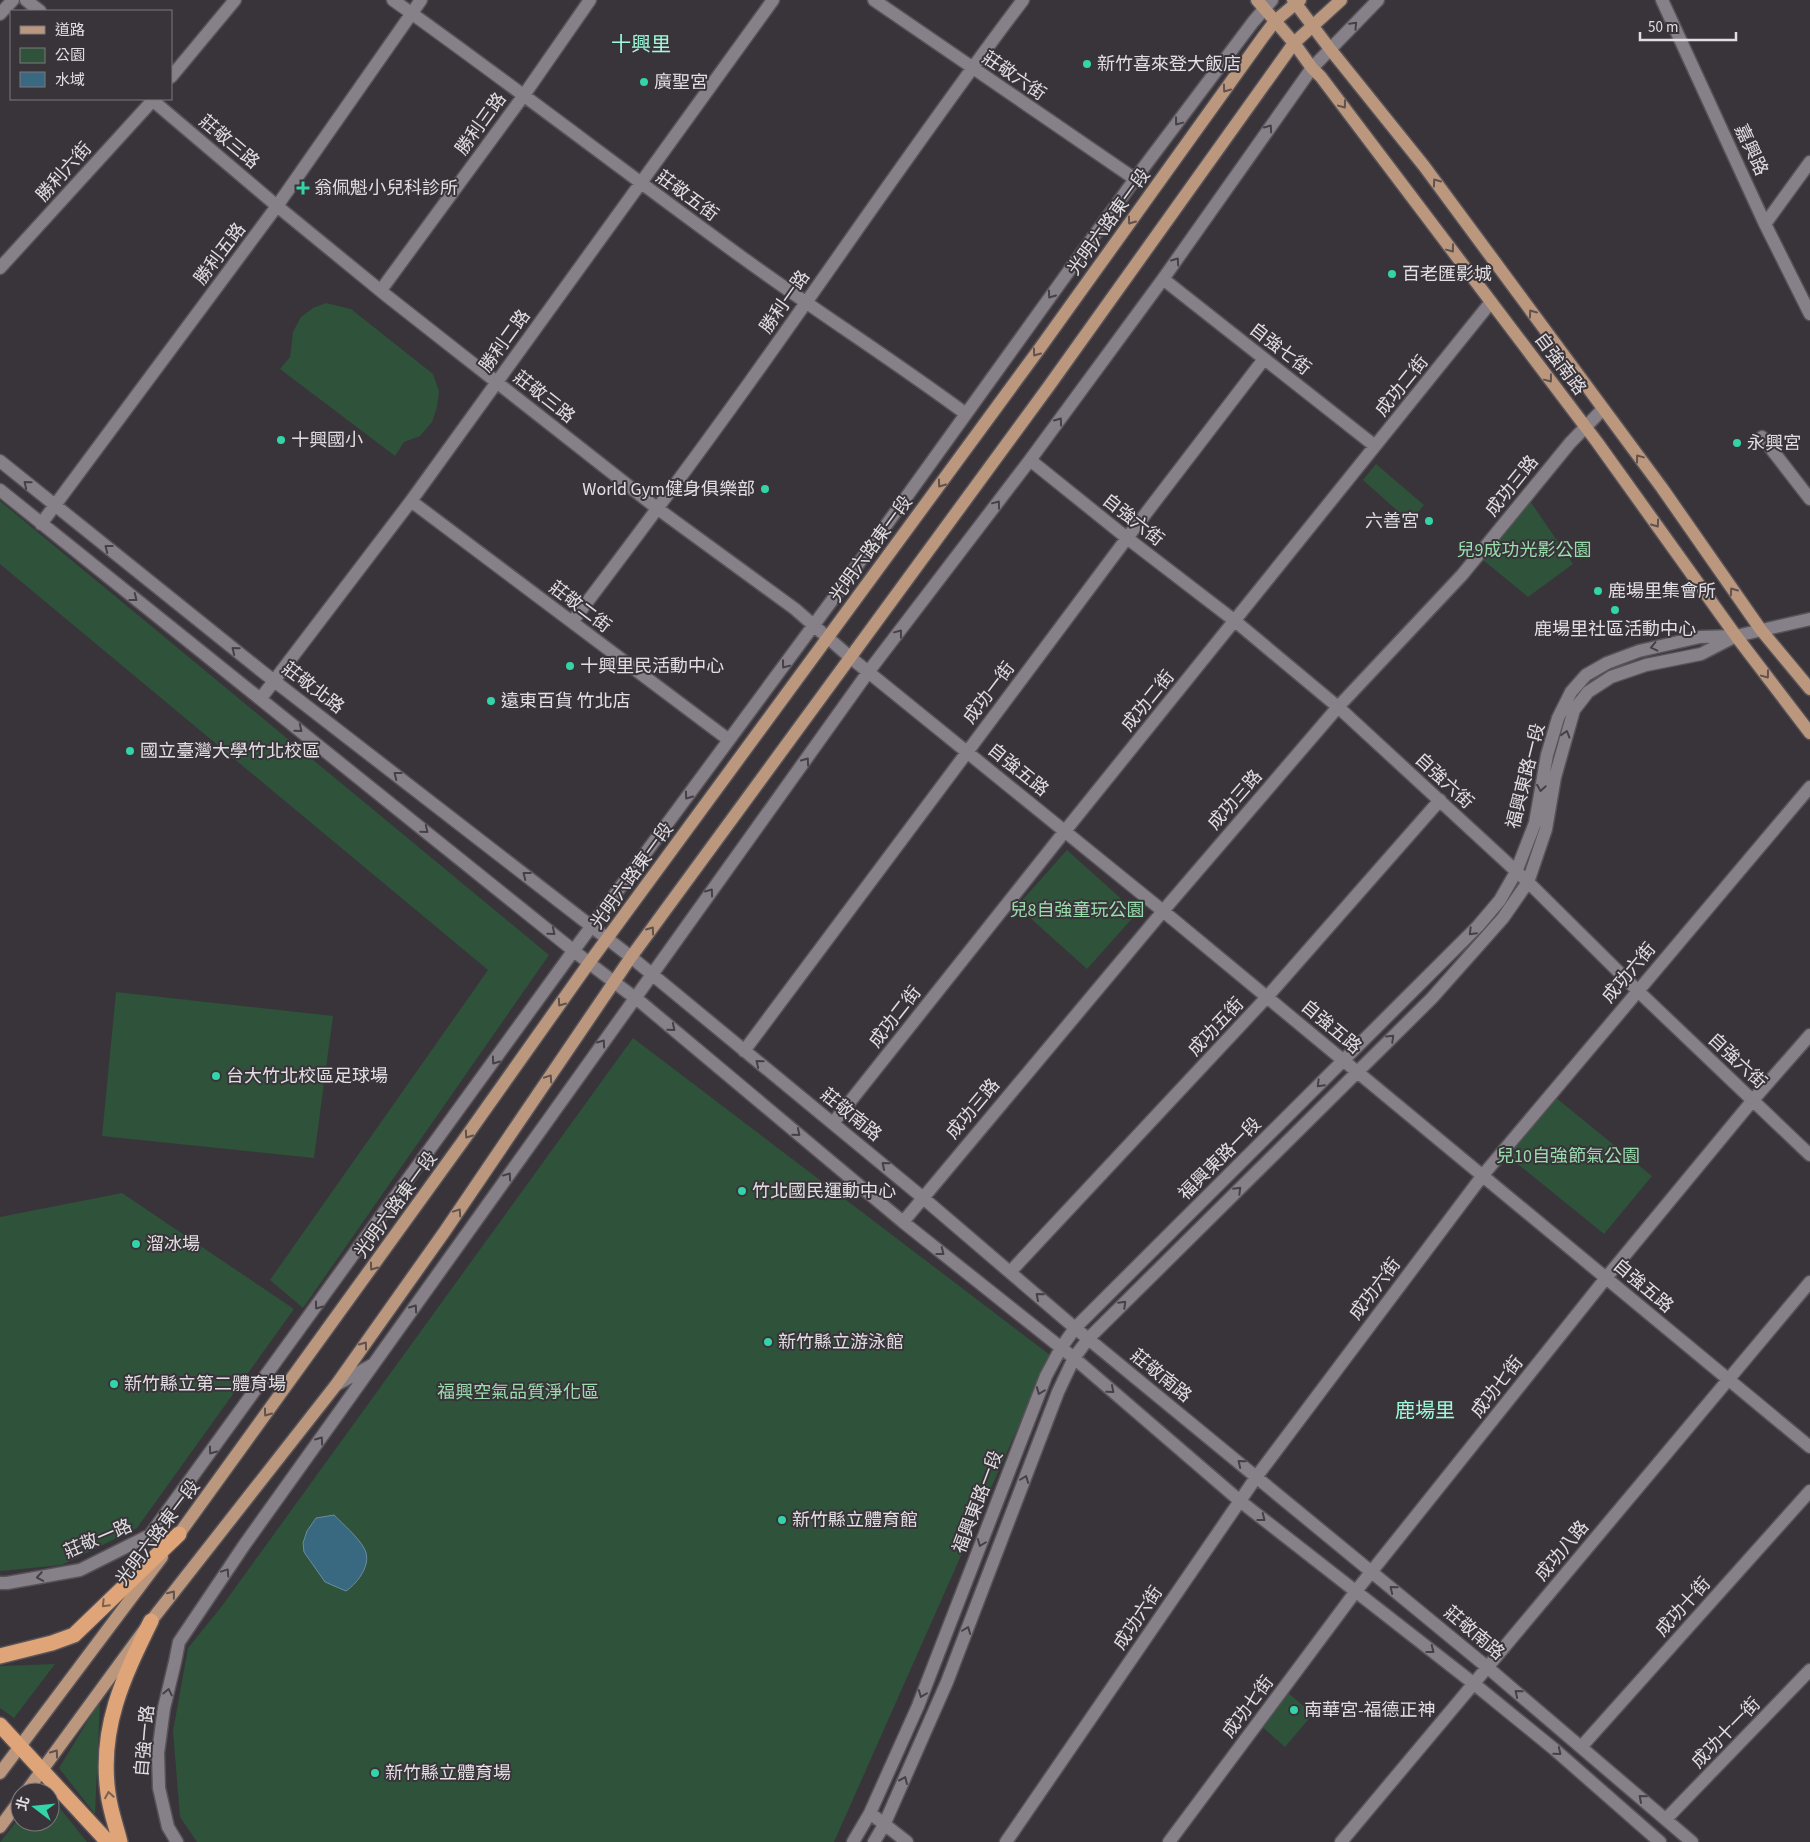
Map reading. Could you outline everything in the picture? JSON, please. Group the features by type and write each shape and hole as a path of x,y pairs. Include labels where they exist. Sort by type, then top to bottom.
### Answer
{"highway":[{"path":"0,1656 74,1635 179,1534"},
{"path":"120,1842 108,1794 106,1762 108,1737 120,1687 151,1621"},
{"path":"0,1725 108,1842"}],"main road":[{"path":"33,1782 151,1621 336,1384 445,1232 631,957 1050,386 1294,43 1341,0"},
{"name":"自強南路","path":"1297,1 1312,26 1424,166 1662,488 1761,630 1810,689"},
{"name":"光明六路東一段","path":"0,1773 179,1534 464,1141 589,963 1034,356 1275,21 1297,1"},
{"name":"自強南路","path":"1264,3 1275,21 1321,77 1585,427 1736,636 1810,733"},
{"path":"0,1827 10,1814"}],"street":[{"path":"0,14 13,0"},
{"path":"26,0 39,10"},
{"path":"172,76 235,0"},
{"name":"莊敬五街","path":"393,0 806,304 966,414"},
{"name":"勝利五路","path":"42,524 277,206 421,0"},
{"name":"勝利三路","path":"380,290 524,95 590,0"},
{"name":"勝利二路","path":"261,698 411,501 773,0"},
{"name":"莊敬六街","path":"874,0 1135,180"},
{"name":"勝利一路","path":"572,622 658,509 806,304 971,68 1023,0"},
{"path":"336,1384 376,1362 869,671 1030,460 1163,279 1312,68 1378,0"},
{"name":"嘉興路","path":"1662,0 1810,314"},
{"name":"光明六路東一段","path":"150,1535 1264,3"},
{"name":"勝利六街","path":"0,268 152,100"},
{"name":"莊敬三路","path":"154,100 277,206 380,290 658,509 796,609 828,638"},
{"path":"1766,224 1810,162"},
{"name":"自強七街","path":"1163,279 1375,446"},
{"name":"成功二街","path":"834,1123 1065,831 1491,302"},
{"name":"成功一街","path":"744,1051 1127,538 1264,359"},
{"name":"成功三路","path":"903,1222 1163,911 1338,707 1462,575 1570,443 1602,409"},
{"path":"1762,437 1810,499"},
{"name":"自強六街","path":"1030,460 1235,621 1338,707 1528,882 1810,1154"},
{"name":"莊敬北路","path":"0,462 274,680 608,939"},
{"path":"0,490 634,998 903,1222 1062,1348 1240,1501 1474,1683 1569,1761 1660,1842"},
{"name":"莊敬二街","path":"411,501 729,740"},
{"name":"福興東路一段","path":"853,1842 870,1813 918,1706 1046,1376 1062,1348 1075,1328 1344,1061 1478,926 1500,900 1516,872 1535,823 1547,755 1558,718 1571,692 1586,675 1607,663 1639,651 1700,637 1736,636 1810,619"},
{"name":"福興東路一段","path":"874,1842 884,1825 947,1682 1058,1392 1074,1358 1088,1339 1438,991 1503,918 1528,882 1546,828 1555,777 1569,725 1574,710 1588,692 1611,677 1646,665 1701,654 1736,636"},
{"name":"自強五路","path":"828,638 1163,911 1810,1447"},
{"name":"成功六街","path":"1006,1842 1257,1476 1482,1176 1810,787"},
{"name":"成功五街","path":"1011,1272 1267,997 1440,800"},
{"name":"莊敬南路","path":"608,939 834,1123 1088,1339 1257,1476 1582,1746 1692,1842"},
{"name":"成功七街","path":"1169,1842 1356,1591 1606,1278 1753,1100 1810,1035"},
{"name":"成功八路","path":"1340,1842 1810,1282"},
{"name":"自強一路","path":"177,1842 168,1827 159,1788 158,1753 164,1708 179,1642 245,1544 376,1362"},
{"name":"成功十街","path":"1582,1746 1810,1491"},
{"name":"莊敬一路","path":"0,1583 80,1570 150,1535"},
{"name":"成功十一街","path":"1666,1819 1810,1670"},
{"path":"870,1813 907,1842"}],"green space":[{"path":"326,303 351,309 433,374 439,391 437,407 432,422 420,436 404,442 395,456 280,369 290,357 293,332 301,317 313,308"},
{"path":"1376,464 1424,505 1410,522 1363,480"},
{"name":"兒9成功光影公園","path":"1526,495 1573,564 1528,597 1477,555"},
{"path":"0,501 549,955 303,1308 270,1280 488,970 0,564"},
{"name":"兒8自強童玩公園","path":"1067,850 1137,913 1087,969 1017,906"},
{"name":"台大竹北校區足球場","path":"116,992 333,1016 314,1158 102,1136"},
{"name":"福興空氣品質淨化區","path":"633,1038 1050,1355 834,1842 197,1842 180,1817 173,1731 188,1648 222,1606"},
{"name":"兒10自強節氣公園","path":"1555,1097 1652,1176 1604,1234 1508,1156"},
{"path":"122,1193 294,1309 137,1528 62,1565 0,1571 0,1217"},
{"path":"55,1664 14,1718 0,1708 0,1666"},
{"path":"1287,1692 1313,1714 1285,1747 1259,1724"},
{"path":"100,1701 95,1814 59,1768"},
{"path":"60,1808 87,1842 0,1842 10,1830 10,1832 60,1832"}],"water":[{"path":"334,1515 358,1539 364,1548 367,1560 359,1578 346,1591 325,1582 304,1552 303,1543 307,1531 316,1518"}],"place":[{"name":"新竹喜來登大飯店","path":"1087,64"},
{"name":"廣聖宮","path":"644,82"},
{"name":"翁佩魁小兒科診所","path":"303,188"},
{"name":"百老匯影城","path":"1392,274"},
{"name":"十興國小","path":"281,440"},
{"name":"永興宮","path":"1737,443"},
{"name":"World Gym健身俱樂部","path":"765,489"},
{"name":"六善宮","path":"1429,521"},
{"name":"鹿場里集會所","path":"1598,591"},
{"name":"鹿場里社區活動中心","path":"1615,610"},
{"name":"十興里民活動中心","path":"570,666"},
{"name":"遠東百貨 竹北店","path":"491,701"},
{"name":"國立臺灣大學竹北校區","path":"130,751"},
{"name":"台大竹北校區足球場","path":"216,1076"},
{"name":"竹北國民運動中心","path":"742,1191"},
{"name":"溜冰場","path":"136,1244"},
{"name":"新竹縣立游泳館","path":"768,1342"},
{"name":"新竹縣立第二體育場","path":"114,1384"},
{"name":"新竹縣立體育館","path":"782,1520"},
{"name":"南華宮-福德正神","path":"1294,1710"},
{"name":"新竹縣立體育場","path":"375,1773"}],"district":[{"name":"十興里","path":"641,45"},
{"name":"鹿場里","path":"1425,1411"}]}
